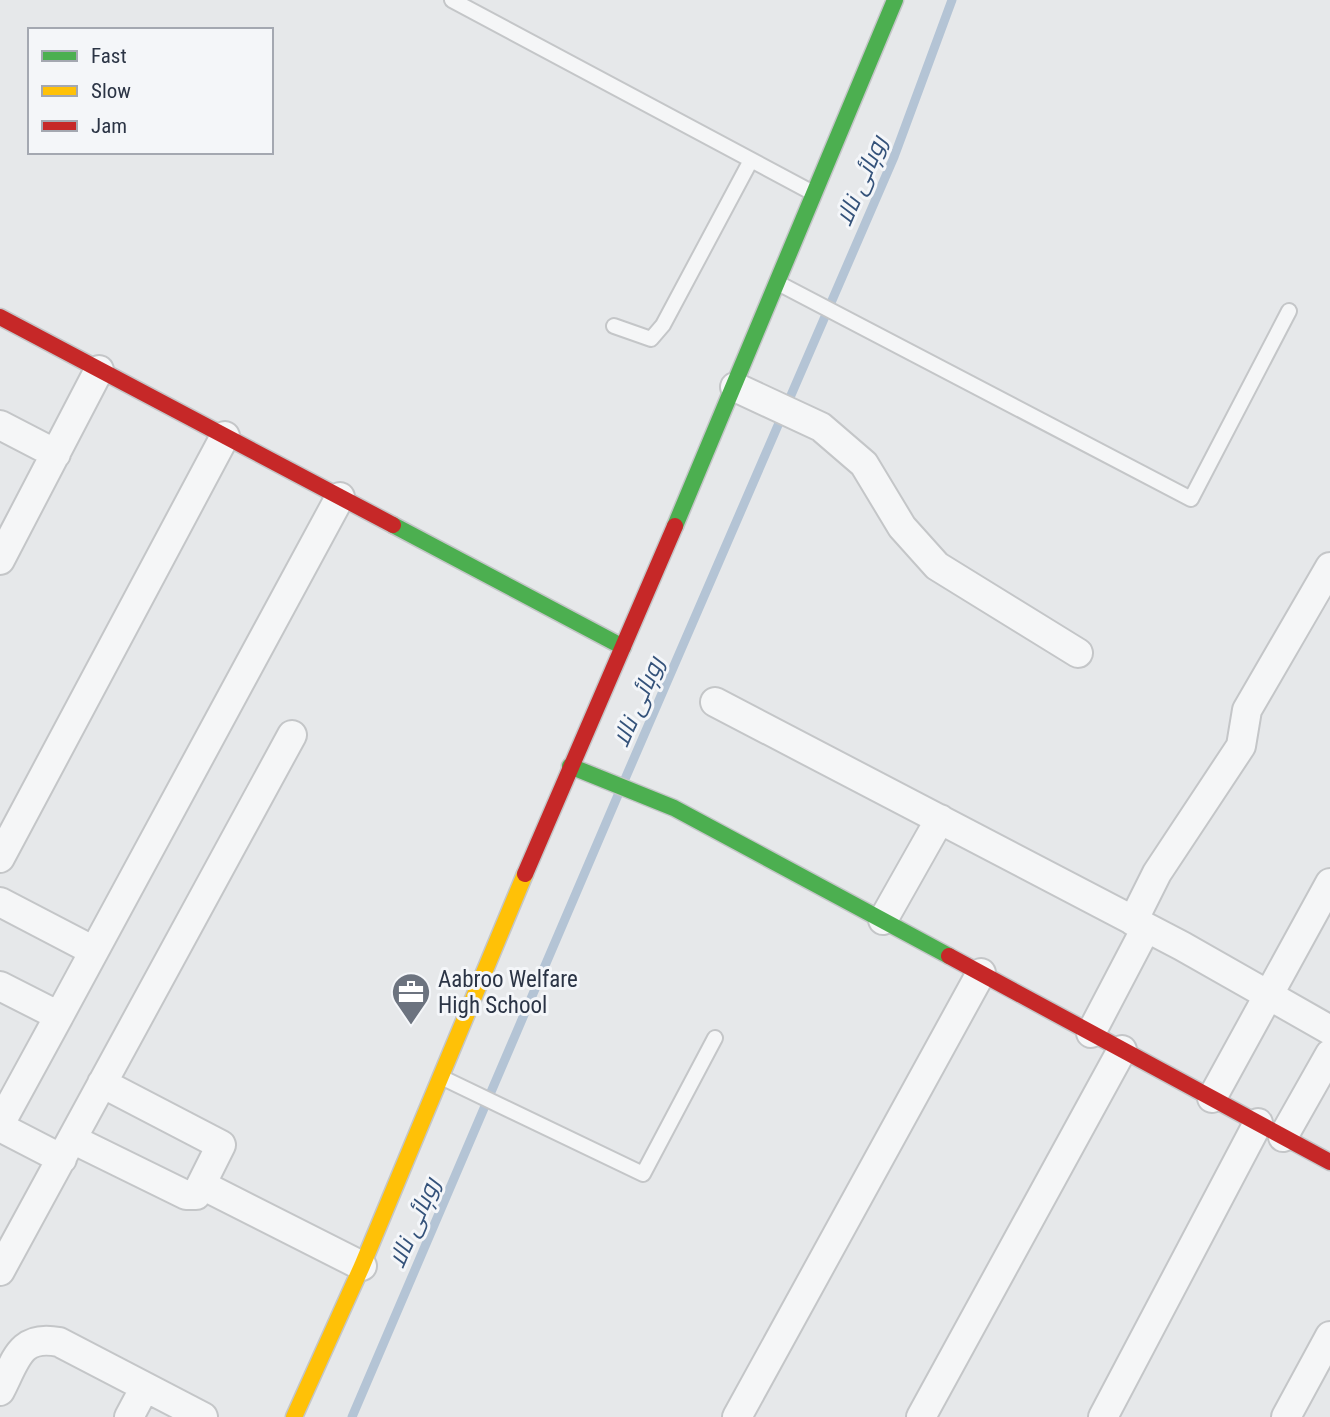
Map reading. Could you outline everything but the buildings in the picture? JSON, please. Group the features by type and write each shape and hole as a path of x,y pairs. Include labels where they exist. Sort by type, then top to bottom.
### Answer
{"street":[{"path":"294,1417 446,1079 570,766 623,647 748,392 814,194 895,0"},
{"path":"0,317 623,647"},
{"path":"0,560 99,370"},
{"path":"748,392 821,428 864,464 902,527 937,566 1078,653"},
{"path":"0,425 55,454"},
{"path":"0,858 12,808 225,436"},
{"path":"102,1083 221,1145 196,1195 186,1195 0,1126 340,497"},
{"path":"1091,1033 1140,924 1157,873 1241,746 1247,710 1330,567"},
{"path":"715,702 1140,924 1330,1030"},
{"path":"0,1271 292,734"},
{"path":"570,766 674,808 1330,1162"},
{"path":"883,920 940,819"},
{"path":"1212,1098 1330,883"},
{"path":"0,902 94,951"},
{"path":"737,1417 981,973"},
{"path":"0,986 59,1016"},
{"path":"921,1417 1122,1050"},
{"path":"1283,1137 1330,1054"},
{"path":"1103,1417 1258,1123"},
{"path":"202,1185 362,1266"},
{"path":"1286,1417 1321,1376 1330,1336"},
{"path":"0,1391 20,1354 31,1341 43,1339 59,1342 203,1417"},
{"path":"129,1417 145,1387"}],"lane":[{"path":"452,0 814,194"},
{"path":"614,326 651,339 663,325 750,162"},
{"path":"783,286 842,318 861,324 1191,499 1289,311"},
{"path":"446,1079 643,1174 715,1038"}],"waterway":[{"name":"روہائی نالا","path":"625,779 894,157 952,0"},
{"name":"روہائی نالا","path":"352,1417 618,795"}],"traffic: fast":[{"path":"675,526 895,0"},
{"path":"393,525 623,647"},
{"path":"570,766 674,808 949,956"}],"traffic: slow":[{"path":"294,1417 362,1266 525,874"}],"traffic: jam":[{"path":"0,317 393,525"},
{"path":"525,874 675,526"},
{"path":"949,956 1330,1162"}],"place":[{"name":"Aabroo Welfare High School","path":"411,1026"}]}
